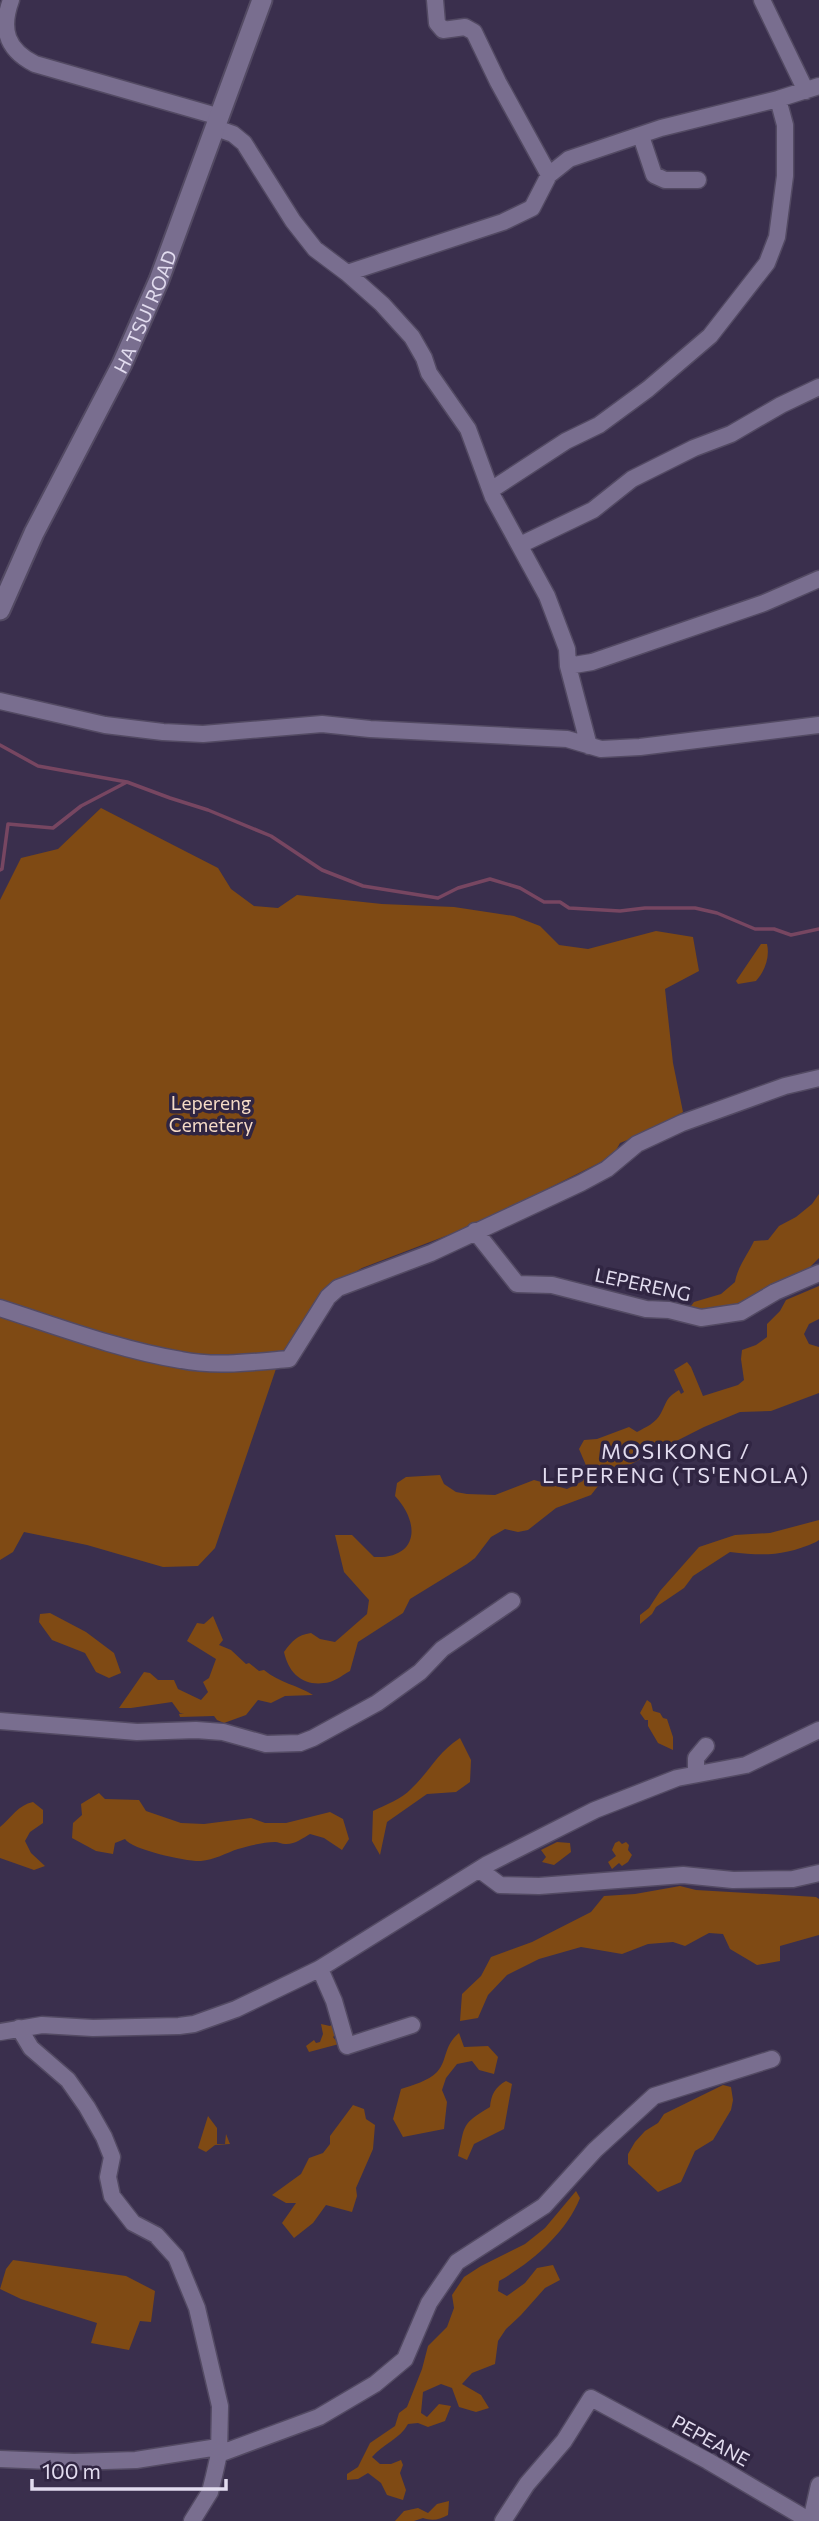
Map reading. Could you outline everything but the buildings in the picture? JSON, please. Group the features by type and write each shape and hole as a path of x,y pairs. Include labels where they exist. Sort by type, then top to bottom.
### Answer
{"street":[{"path":"11,0 2,27 20,57 218,122 244,143 308,239 382,304 412,337 429,373 468,429 491,490 547,596 567,649 568,666 589,746"},
{"name":"HA TSUI ROAD","path":"0,610 34,533 123,362 159,280 262,0"},
{"path":"435,0 437,23 443,30 465,27 474,32 549,175"},
{"path":"347,272 503,222 532,208 549,175 569,159 661,128 813,88 762,0"},
{"path":"491,490 566,441 599,425 648,388 710,335 766,262 777,237 785,176 785,125 778,99"},
{"path":"640,136 654,175 665,180 698,180"},
{"path":"520,545 593,510 632,479 694,448 731,434 819,387"},
{"path":"568,666 592,662 764,603 819,579"},
{"path":"0,701 105,725 163,733 216,733 322,724 567,739 601,749 640,747 819,725"},
{"path":"0,1308 77,1334 184,1361 256,1362 289,1359 328,1297 338,1289 432,1253 607,1169 637,1143 682,1122 785,1086 819,1078"},
{"name":"LEPERENG","path":"475,1231 517,1284 552,1285 646,1309 669,1310 701,1318 741,1312 775,1292 819,1273"},
{"path":"0,1721 137,1732 197,1730 223,1732 266,1744 300,1743 377,1703 420,1672 442,1649 512,1601"},
{"path":"0,2032 42,2025 93,2028 194,2024 236,2008 320,1969 486,1865 595,1810 677,1778 746,1765 819,1730"},
{"path":"696,1774 696,1758 706,1746"},
{"path":"480,1870 500,1885 539,1886 683,1875 733,1880 793,1879 819,1872"},
{"path":"320,1969 334,2001 346,2046 412,2025"},
{"path":"19,2028 31,2048 68,2080 104,2137 112,2157 108,2177 112,2196 133,2223 156,2235 177,2257 197,2308 220,2406 218,2451 210,2492 192,2521"},
{"path":"0,2459 74,2462 136,2460 218,2451 319,2417 375,2384 405,2359 429,2303 457,2262 544,2206 595,2150 654,2096 772,2059"},
{"name":"PEPEANE","path":"503,2521 527,2484 564,2441 591,2398 708,2461 810,2521"},
{"path":"810,2521 819,2485"}],"green space":[{"name":"Lepereng Cemetery","path":"101,808 218,868 231,889 254,906 278,908 297,895 382,904 454,907 514,916 540,926 559,945 588,949 656,931 693,937 699,971 665,989 673,1063 683,1112 652,1130 620,1143 613,1156 477,1224 362,1268 323,1291 318,1304 280,1357 215,1548 198,1566 163,1567 87,1545 24,1532 13,1552 0,1560 0,900 21,858 58,849"},
{"path":"761,944 767,944 768,949 762,973 756,981 738,984 736,981"},
{"path":"819,1194 819,1258 804,1273 753,1295 737,1306 688,1310 694,1302 721,1294 735,1282 740,1266 754,1241 768,1240 779,1226 796,1217 812,1204"},
{"path":"819,1286 819,1319 809,1324 804,1334 809,1344 819,1347 819,1393 771,1411 740,1412 631,1464 613,1467 591,1495 556,1508 528,1530 518,1532 505,1529 491,1537 475,1558 410,1599 403,1613 358,1642 350,1671 335,1680 321,1683 306,1681 294,1673 284,1652 295,1639 311,1633 320,1639 335,1642 367,1614 369,1600 344,1572 335,1535 352,1535 374,1557 389,1556 407,1546 411,1538 411,1528 409,1518 395,1496 397,1483 406,1477 440,1475 444,1484 456,1492 467,1494 495,1495 534,1480 567,1489 583,1481 588,1470 579,1449 584,1440 597,1439 629,1427 637,1432 654,1422 669,1398 679,1390 681,1394 684,1392 674,1370 687,1362 703,1396 738,1385 744,1380 742,1350 767,1337 767,1324 780,1311 786,1300"},
{"path":"819,1520 819,1540 816,1542 774,1554 730,1552 693,1576 684,1588 656,1607 640,1624 640,1615 649,1608 660,1591 699,1547 735,1535 770,1533"},
{"path":"50,1613 86,1632 114,1653 121,1673 109,1678 96,1672 85,1653 52,1640 39,1622 40,1614"},
{"path":"213,1616 223,1640 219,1645 231,1650 246,1664 249,1663 259,1671 264,1670 313,1695 285,1696 271,1703 258,1700 246,1715 224,1723 214,1716 180,1717 179,1714 184,1713 180,1713 172,1702 119,1708 144,1672 150,1673 158,1680 174,1680 178,1689 201,1700 208,1692 203,1682 209,1678 216,1659 187,1641 197,1623 204,1624"},
{"path":"647,1700 653,1711 667,1719 673,1737 673,1750 658,1743 648,1726 648,1720 640,1713"},
{"path":"460,1738 471,1760 470,1782 456,1792 427,1794 387,1822 380,1855 372,1841 373,1811 407,1793 445,1750"},
{"path":"99,1793 105,1799 139,1800 146,1811 181,1823 204,1824 251,1818 265,1823 286,1823 330,1812 343,1819 349,1839 342,1850 324,1838 310,1834 292,1843 256,1844 201,1861 149,1851 125,1839 115,1843 113,1854 96,1851 72,1838 73,1823 82,1815 81,1804"},
{"path":"33,1802 43,1810 43,1823 30,1832 25,1841 31,1853 45,1866 34,1870 0,1858 0,1827 19,1809"},
{"path":"619,1841 629,1845 628,1850 632,1855 628,1862 622,1866 619,1863 612,1869 608,1862 616,1856 612,1850"},
{"path":"557,1842 570,1843 571,1852 554,1865 542,1862 546,1857 541,1850"},
{"path":"680,1886 696,1890 816,1897 819,1899 819,1935 780,1946 780,1961 757,1965 730,1949 723,1934 709,1933 685,1946 673,1942 648,1944 622,1954 581,1947 539,1959 507,1975 488,1995 478,2018 460,2021 462,1994 481,1976 491,1957 532,1942 591,1912 604,1896"},
{"path":"335,2022 338,2032 333,2037 339,2044 309,2052 306,2046 314,2040 316,2043 320,2042 323,2034 321,2024 330,2026"},
{"path":"459,2033 464,2047 488,2046 498,2057 494,2074 479,2070 472,2061 457,2064 446,2078 442,2090 447,2102 444,2129 403,2137 393,2119 401,2089 425,2080 437,2072 450,2043"},
{"path":"506,2081 512,2084 504,2129 474,2144 467,2160 458,2156 466,2126 490,2107 494,2092"},
{"path":"723,2085 731,2087 733,2100 731,2110 713,2140 695,2151 681,2182 658,2192 628,2164 628,2154 635,2142 645,2131 658,2123 664,2114"},
{"path":"353,2105 364,2109 366,2119 375,2125 373,2149 356,2188 357,2196 352,2212 326,2205 313,2223 294,2238 282,2223 296,2203 286,2203 272,2195 301,2174 309,2158 323,2153 330,2144 330,2136"},
{"path":"208,2116 217,2128 217,2144 225,2144 226,2134 230,2144 215,2145 206,2152 198,2148"},
{"path":"576,2191 580,2198 557,2235 535,2256 499,2281 498,2291 507,2296 525,2283 537,2268 553,2265 560,2280 545,2288 506,2329 498,2341 495,2364 472,2373 462,2384 481,2395 489,2408 476,2412 459,2407 452,2388 441,2384 423,2392 421,2413 427,2417 439,2404 451,2406 445,2421 428,2427 418,2423 408,2424 401,2434 372,2457 380,2464 401,2460 403,2465 400,2473 406,2490 403,2500 387,2495 381,2483 368,2473 358,2479 347,2480 347,2474 358,2467 370,2443 395,2426 399,2413 407,2407 428,2346 447,2327 454,2308 452,2295 464,2277 525,2244 545,2228"},
{"path":"13,2260 126,2276 155,2291 151,2322 140,2321 129,2350 91,2343 97,2323 21,2299 0,2289 6,2269"},
{"path":"449,2501 448,2515 442,2518 395,2521 404,2511 418,2508 428,2513 437,2504"}],"waterway":[{"path":"0,745 38,766 127,782 208,810 271,836 322,870 363,886 438,898 458,888 490,879 520,888 544,902 560,902 569,908 620,911 695,908 717,913 755,929 774,929 791,935 819,929"},
{"path":"0,870 8,824 53,828 81,806 127,782"}],"district":[{"name":"MOSIKONG / LEPERENG (TS'ENOLA)","path":"676,1462"}]}
